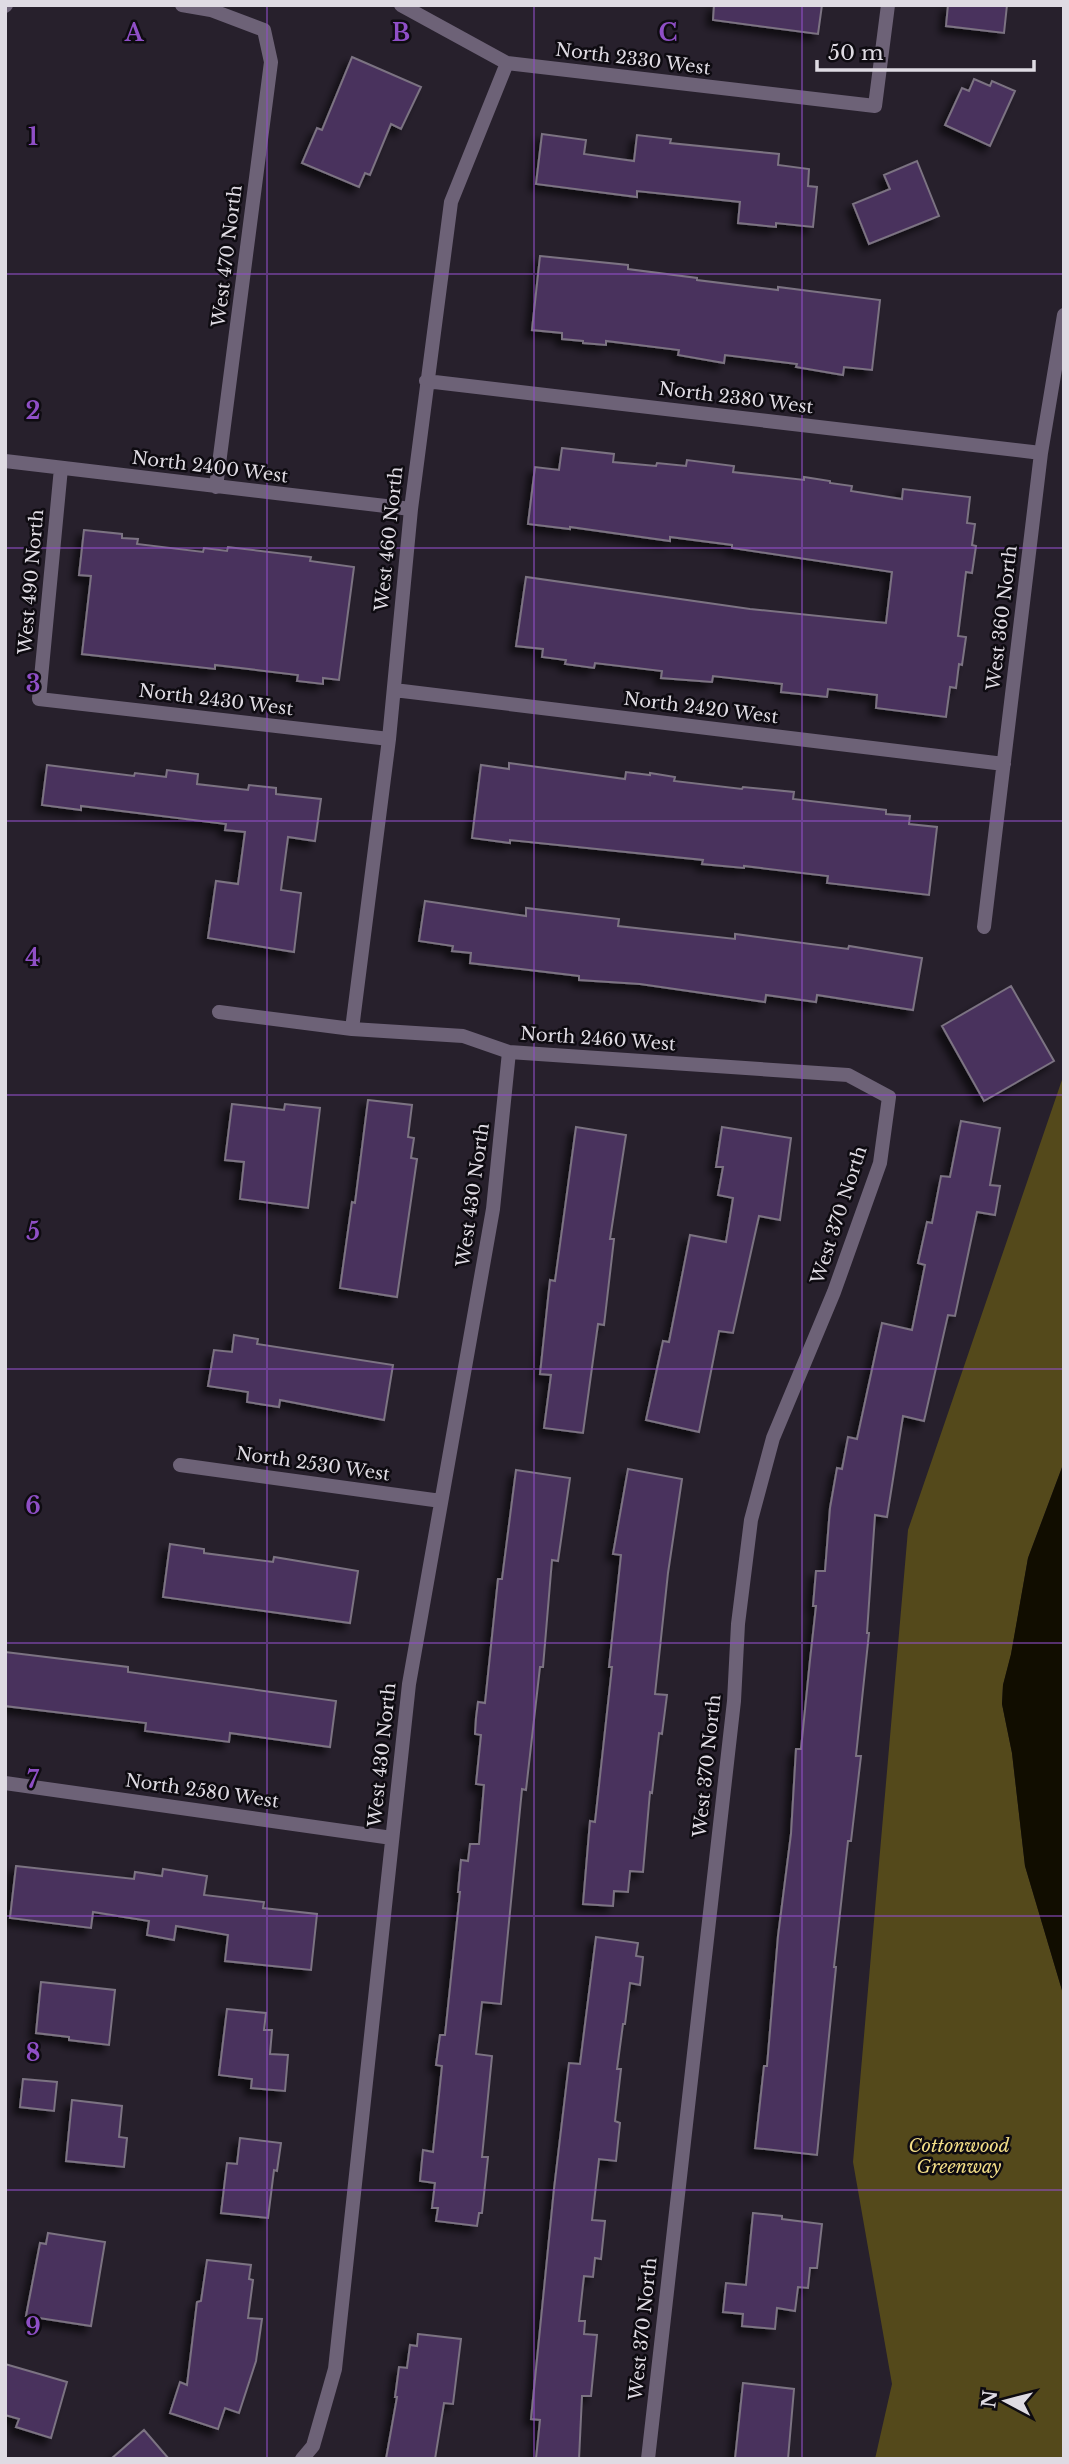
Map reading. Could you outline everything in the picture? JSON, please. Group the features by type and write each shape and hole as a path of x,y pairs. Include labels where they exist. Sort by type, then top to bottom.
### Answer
{"street":[{"name":"West 470 North","path":"183,5 211,10 264,30 271,62 216,487"},
{"name":"North 2330 West","path":"401,5 507,63 875,106 888,5"},
{"name":"West 460 North","path":"352,1029 389,738 426,381 451,202 507,63"},
{"name":"West 360 North","path":"984,927 1041,453 1064,315"},
{"name":"North 2380 West","path":"426,381 1041,453"},
{"name":"North 2400 West","path":"5,461 411,509"},
{"name":"West 490 North","path":"39,699 61,468"},
{"name":"North 2420 West","path":"394,690 1004,764"},
{"name":"North 2430 West","path":"39,699 389,738"},
{"name":"North 2460 West","path":"219,1012 352,1029 463,1035 509,1052 848,1075 889,1097"},
{"name":"West 430 North","path":"302,2459 313,2446 335,2369 409,1684 494,1209 509,1052"},
{"name":"West 370 North","path":"648,2459 733,1713 738,1624 751,1520 773,1438 834,1292 880,1163 889,1097"},
{"name":"North 2530 West","path":"180,1465 441,1501"},
{"name":"North 2580 West","path":"5,1783 392,1838"}],"green space":[{"name":"Cottonwood Greenway","path":"1064,1074 1064,1462 1028,1558 1003,1685 1002,1704 1012,1753 1025,1866 1064,1997 1064,2459 875,2459 892,2384 853,2162 908,1530"}],"shaded area":[{"path":"1064,1462 1064,1997 1025,1866 1012,1753 1002,1704 1003,1685 1028,1558"}],"building":[{"path":"714,5 822,5 818,34 713,20"},
{"path":"948,5 1007,5 1004,33 946,26"},
{"path":"352,57 421,87 401,129 391,124 370,175 365,173 359,187 302,163 317,128 322,130"},
{"path":"974,79 990,86 992,81 1015,91 990,146 945,125 962,88 969,91"},
{"path":"542,134 586,140 584,154 634,161 637,135 671,139 670,143 779,154 778,165 809,169 808,186 817,187 813,227 738,223 740,202 637,191 637,197 536,184"},
{"path":"917,161 939,216 869,244 853,204 890,189 884,175"},
{"path":"540,256 628,265 628,269 697,280 880,300 872,370 844,367 843,375 796,367 797,364 725,355 724,363 678,355 679,350 606,341 606,345 583,343 562,339 562,333 532,330"},
{"path":"562,448 614,454 613,462 686,466 687,460 734,466 733,472 830,481 852,486 851,491 902,499 903,489 970,497 967,523 975,524 972,545 976,546 972,573 966,572 958,636 966,637 962,665 959,664 956,688 950,687 946,717 876,708 877,695 828,689 827,697 781,692 782,684 713,676 712,682 661,678 662,671 595,663 594,668 565,664 566,660 542,657 543,649 516,646 526,577 750,609 886,623 892,572 732,548 732,545 670,537 670,541 528,524 535,467 559,470"},
{"path":"84,530 122,534 122,538 138,539 137,544 203,552 204,548 227,551 228,547 311,557 310,561 354,567 339,680 323,678 323,684 297,681 298,675 82,654 91,576 79,575"},
{"path":"509,763 625,779 626,772 650,773 675,777 674,781 794,792 793,799 886,810 886,814 910,816 909,824 937,827 929,895 827,883 828,876 702,864 703,860 472,838 481,765 509,769"},
{"path":"47,765 134,776 135,773 166,777 167,770 198,774 197,784 248,790 249,785 276,788 276,794 321,799 315,841 288,837 281,890 301,893 294,952 208,938 216,881 238,884 245,832 225,830 226,824 81,806 81,810 42,805"},
{"path":"425,901 526,916 526,908 619,919 618,926 735,939 735,934 848,949 849,946 922,958 913,1010 817,995 816,1002 766,995 765,1002 640,984 579,980 579,976 470,963 471,953 452,951 453,946 419,941"},
{"path":"1011,986 1054,1061 984,1101 942,1026"},
{"path":"368,1100 412,1105 408,1137 414,1138 411,1158 417,1159 397,1297 340,1288 352,1202 355,1203"},
{"path":"232,1104 284,1110 285,1104 320,1108 308,1208 240,1199 244,1162 225,1160"},
{"path":"961,1121 1000,1128 990,1185 1000,1186 995,1215 977,1212 955,1316 948,1315 924,1421 903,1416 887,1517 875,1515 869,1633 856,1756 861,1756 851,1841 848,1841 834,1967 817,2155 755,2148 764,2066 767,2066 778,1936 791,1834 796,1749 801,1749 816,1606 813,1606 816,1571 825,1571 830,1508 837,1468 842,1469 848,1437 857,1439 882,1323 912,1330 925,1265 918,1263 927,1222 932,1223 941,1176 950,1177"},
{"path":"576,1127 626,1135 610,1239 614,1239 604,1325 598,1324 583,1433 544,1428 551,1375 540,1374 550,1280 555,1281"},
{"path":"722,1127 791,1138 780,1220 759,1216 733,1333 719,1331 699,1432 646,1420 663,1341 669,1342 690,1235 726,1242 733,1198 718,1195 723,1167 716,1167"},
{"path":"234,1335 258,1339 257,1344 393,1365 384,1420 280,1400 279,1407 247,1402 248,1392 208,1386 214,1350 232,1352"},
{"path":"628,1469 682,1479 668,1573 655,1694 667,1695 662,1734 659,1733 652,1793 650,1792 643,1872 630,1871 628,1892 614,1891 613,1906 583,1904 590,1821 595,1822 612,1667 609,1667 621,1555 613,1554"},
{"path":"516,1470 570,1478 558,1561 552,1560 543,1667 540,1667 526,1790 522,1789 501,2004 482,2002 476,2054 492,2056 482,2157 488,2157 482,2213 479,2213 477,2226 436,2221 438,2208 432,2208 435,2183 420,2181 423,2150 433,2152 442,2066 436,2065 440,2035 445,2035 461,1860 468,1861 470,1844 479,1844 484,1785 476,1784 481,1735 475,1734 476,1718 478,1702 485,1703 498,1579 502,1579"},
{"path":"170,1544 204,1549 204,1553 273,1562 274,1557 358,1571 350,1623 163,1597"},
{"path":"5,1652 128,1667 128,1672 336,1701 330,1747 230,1733 229,1742 145,1731 146,1723 5,1706"},
{"path":"16,1866 134,1879 135,1872 162,1876 163,1869 207,1876 204,1895 264,1902 263,1908 317,1914 311,1970 225,1961 228,1935 176,1926 174,1940 147,1935 149,1921 93,1912 91,1928 10,1918"},
{"path":"596,1937 638,1943 636,1956 643,1957 640,1985 630,1983 623,2024 617,2069 621,2069 615,2121 620,2123 616,2161 599,2159 592,2220 605,2221 601,2259 595,2258 593,2277 584,2276 579,2321 585,2321 584,2334 597,2335 591,2396 582,2396 579,2459 536,2459 540,2420 531,2419 554,2189 569,2063 580,2064"},
{"path":"41,1982 115,1990 109,2045 36,2033"},
{"path":"227,2009 266,2013 264,2030 272,2030 270,2054 288,2055 285,2091 251,2088 252,2079 219,2075"},
{"path":"23,2079 57,2082 54,2111 20,2107"},
{"path":"72,2100 122,2106 119,2137 127,2138 124,2167 66,2161"},
{"path":"240,2138 281,2143 277,2171 274,2170 268,2218 221,2213 227,2163 237,2164"},
{"path":"753,2213 822,2224 817,2268 810,2268 808,2288 798,2287 795,2311 777,2308 775,2329 742,2326 743,2314 723,2312 726,2283 746,2285"},
{"path":"48,2233 105,2242 91,2326 26,2316 40,2243 46,2244"},
{"path":"207,2260 251,2265 249,2279 253,2280 248,2318 262,2319 256,2361 239,2413 225,2408 218,2429 170,2413 180,2382 187,2385 197,2302 201,2301"},
{"path":"418,2334 461,2339 453,2404 444,2403 435,2459 386,2459 397,2397 399,2367 407,2368 410,2345 417,2346"},
{"path":"5,2364 67,2382 51,2438 16,2427 19,2419 5,2415"},
{"path":"743,2383 794,2389 788,2459 735,2459"},
{"path":"144,2430 169,2459 111,2459"}]}
